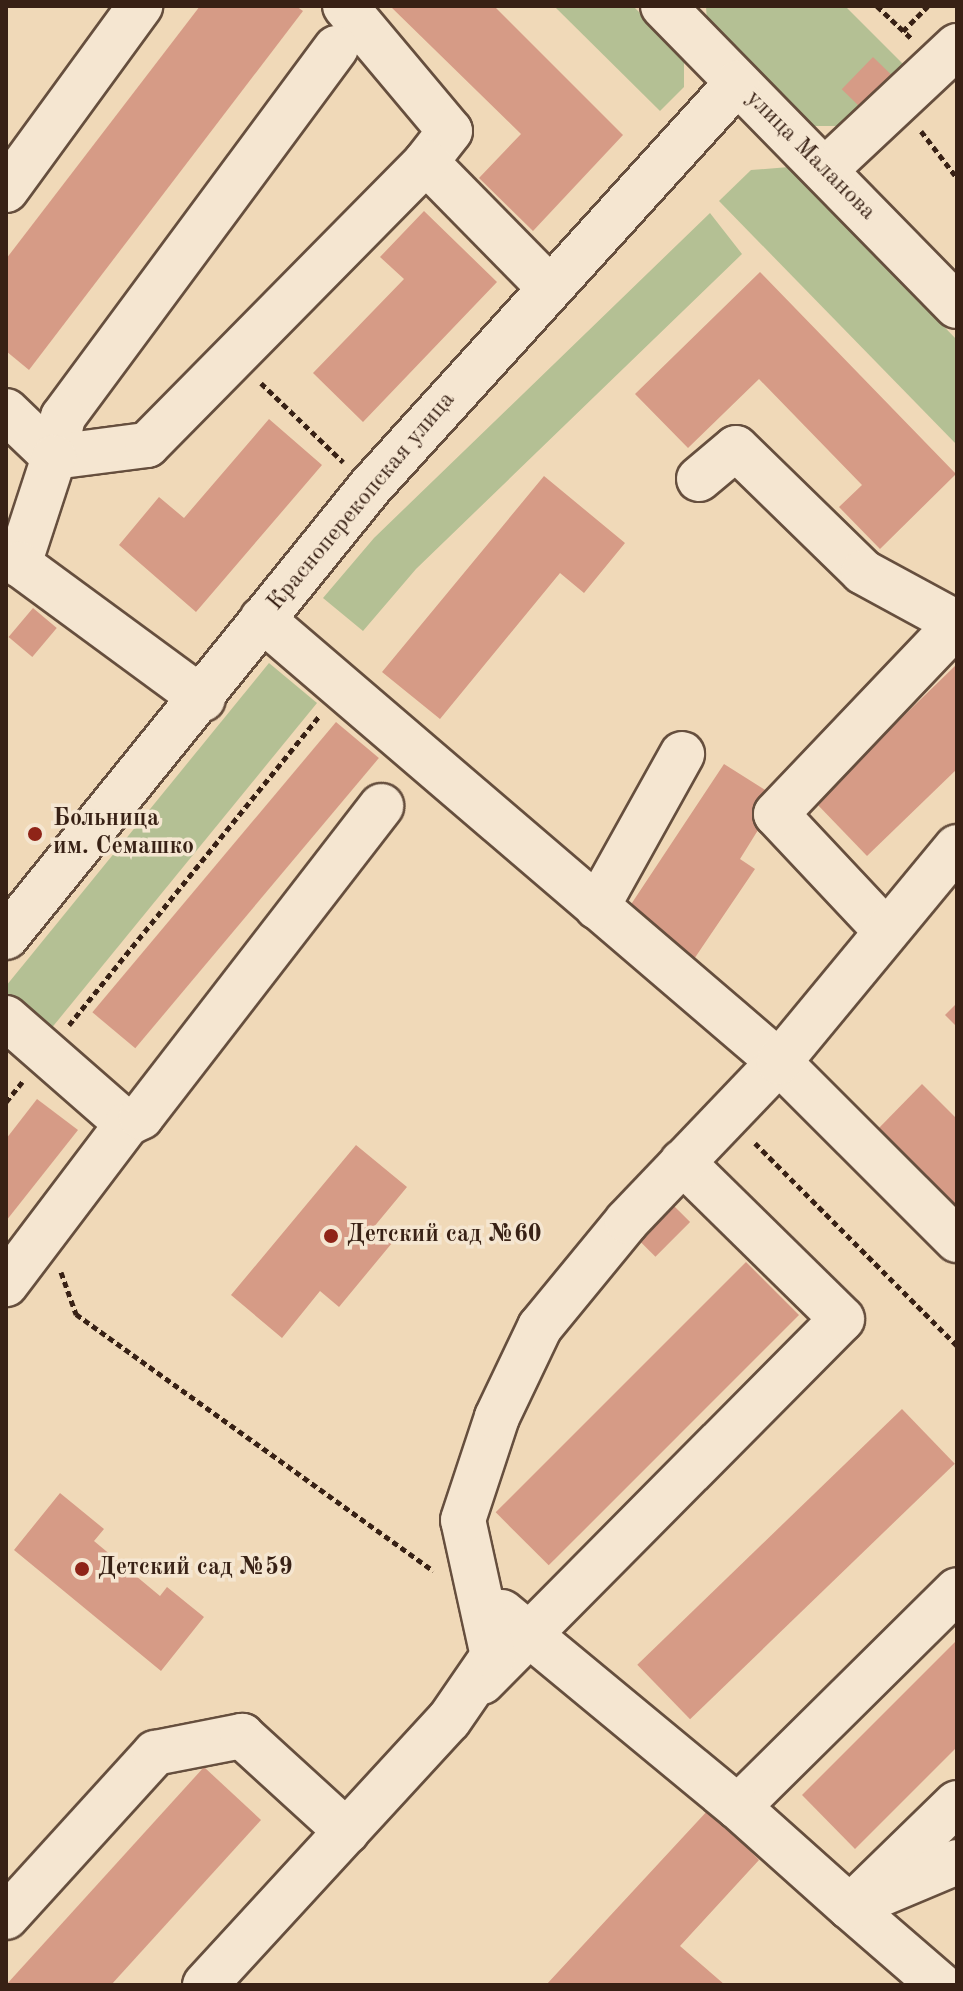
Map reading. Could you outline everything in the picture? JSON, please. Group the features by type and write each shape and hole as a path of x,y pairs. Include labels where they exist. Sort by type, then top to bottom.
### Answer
{"street":[{"path":"6,190 140,6"},
{"path":"54,457 147,445 426,162 450,131 345,6"},
{"name":"улица Маланова","path":"663,6 957,306"},
{"path":"203,699 19,564 54,457 63,417 336,48"},
{"path":"825,170 947,55"},
{"name":"Красноперекопская улица","path":"6,937 203,699 262,619 370,487 548,286 737,83"},
{"path":"426,162 548,286"},
{"path":"6,411 54,457"},
{"path":"699,479 736,448 863,572 957,624 776,814 885,930"},
{"path":"262,619 779,1062 957,1240"},
{"path":"597,907 682,754"},
{"path":"6,1284 127,1124 141,1117 381,806"},
{"path":"449,1720 493,1656 463,1520 497,1417 540,1327 682,1162 779,1062 885,930 957,847"},
{"path":"6,1018 127,1124"},
{"path":"205,1985 449,1720 526,1631 842,1319 682,1162"},
{"path":"738,1807 957,1590"},
{"path":"482,1596 738,1807 940,1985"},
{"path":"6,1917 155,1753 242,1736 347,1832"},
{"path":"850,1907 957,1803"},
{"path":"850,1907 957,1862"}],"path":[{"path":"877,6 903,31 947,55"},
{"path":"903,31 928,6"},
{"path":"899,102 957,178"},
{"path":"234,357 370,487"},
{"path":"6,1102 343,687"},
{"path":"744,1131 957,1346"},
{"path":"41,1241 76,1314 241,1438 417,1553 437,1575"}],"green space":[{"path":"554,6 633,6 684,57 684,87 660,111"},
{"path":"706,6 845,6 913,74 860,126 810,126 707,21"},
{"path":"789,167 957,340 957,445 719,201 751,170"},
{"path":"710,213 742,254 416,569 363,631 323,598 374,538"},
{"path":"269,663 317,703 50,1030 6,994 6,986"}],"building":[{"path":"200,6 296,6 303,11 29,370 6,351 6,259"},
{"path":"390,6 494,6 623,135 533,231 479,178 521,134"},
{"path":"873,57 894,77 863,110 842,89"},
{"path":"424,211 497,282 363,422 313,373 404,279 380,257"},
{"path":"760,272 956,474 880,549 839,507 862,485 759,379 688,448 635,394"},
{"path":"269,419 322,465 196,612 119,545 159,497 184,518"},
{"path":"544,476 625,543 584,593 560,573 440,719 382,672"},
{"path":"33,608 57,628 32,657 9,637"},
{"path":"957,664 957,769 867,856 815,802"},
{"path":"336,722 379,758 135,1048 92,1012"},
{"path":"724,764 778,798 740,859 755,869 690,965 622,918"},
{"path":"957,1003 957,1027 945,1015"},
{"path":"922,1084 957,1119 957,1210 877,1130"},
{"path":"37,1099 78,1130 6,1221 6,1139"},
{"name":"Детский сад №60","path":"356,1145 407,1187 373,1228 392,1243 339,1307 320,1291 282,1338 231,1295"},
{"path":"671,1203 690,1222 655,1257 636,1238"},
{"path":"746,1262 799,1315 549,1565 496,1512"},
{"path":"902,1409 955,1464 690,1719 637,1665"},
{"name":"Детский сад №59","path":"60,1493 104,1529 94,1541 160,1596 167,1587 204,1617 161,1671 14,1550"},
{"path":"957,1640 957,1747 855,1849 802,1795"},
{"path":"204,1767 261,1820 111,1985 6,1985"},
{"path":"709,1809 759,1860 680,1946 725,1985 546,1985"}],"place":[{"name":"Больница им. Семашко","path":"35,834"},
{"name":"Детский сад №60","path":"331,1236"},
{"name":"Детский сад №59","path":"82,1569"}]}
